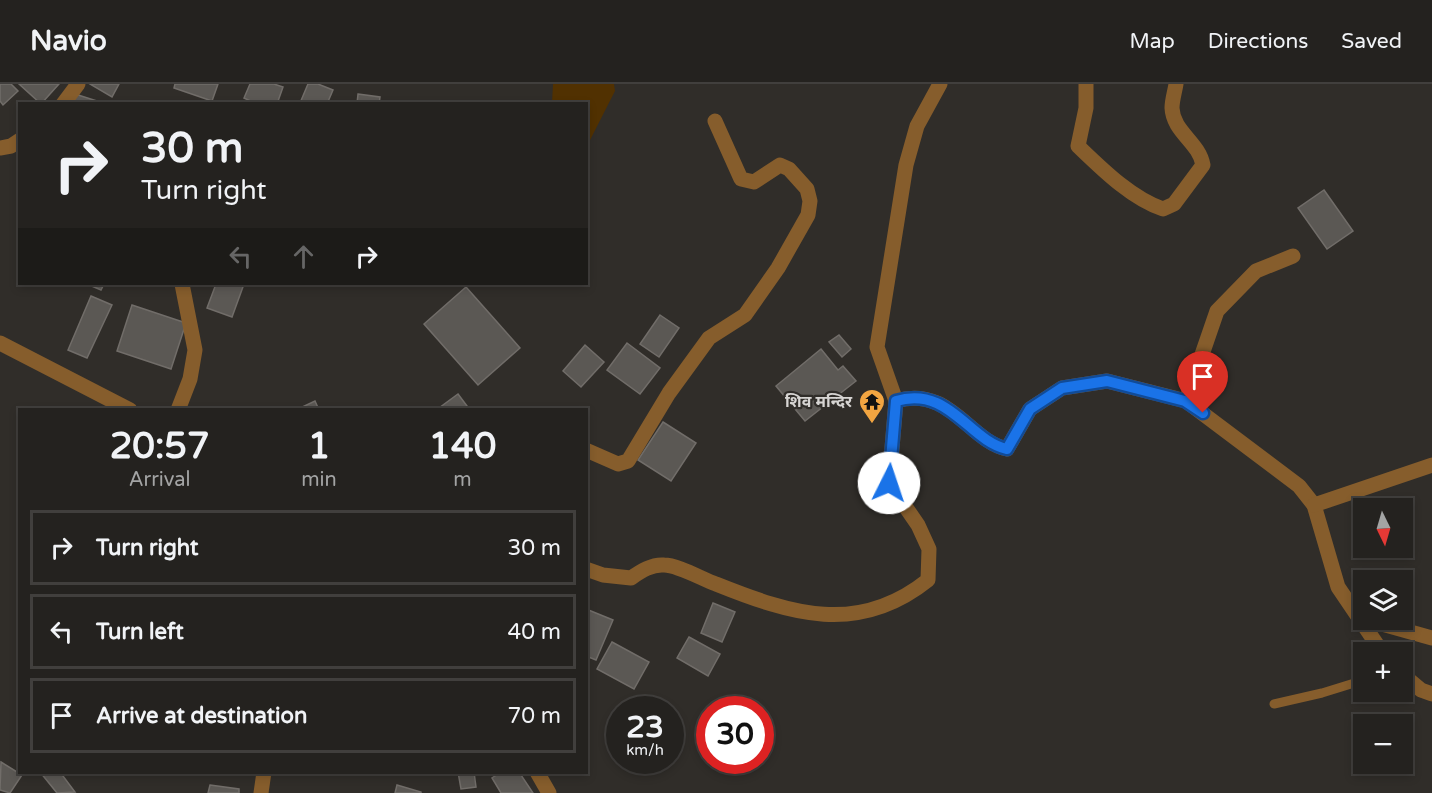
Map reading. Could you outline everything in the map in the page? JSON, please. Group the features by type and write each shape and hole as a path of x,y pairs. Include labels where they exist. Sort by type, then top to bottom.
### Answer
{"street":[{"path":"64,102 78,84"},
{"path":"588,570 603,575 631,578 644,568 665,564 766,603 822,616 851,616 909,595 928,580 929,549 918,525 889,483 896,401 877,347 885,285 911,145 917,126 940,84"},
{"path":"1086,84 1086,108 1078,146 1099,167 1150,205 1163,209 1174,204 1203,165 1201,154 1176,124 1172,107 1176,84"},
{"path":"588,451 618,464 628,461 669,393 709,338 745,315 778,268 808,215 810,201 807,189 789,169 780,165 754,182 741,179 715,121"},
{"path":"0,148 11,147 18,142"},
{"path":"1185,401 1217,311 1256,271 1293,256"},
{"path":"179,408 190,379 195,350 182,285"},
{"path":"0,343 126,408"},
{"path":"896,401 910,396 943,407 956,413 996,447 1007,449 1030,409 1062,388 1107,381 1185,401 1299,486 1314,506 1338,587 1375,642"},
{"path":"1314,506 1432,465"},
{"path":"1338,587 1353,599"},
{"path":"1403,630 1432,638"},
{"path":"1413,684 1420,690 1432,694"},
{"path":"261,793 264,774"},
{"path":"538,774 549,793"}],"lane":[{"path":"1274,704 1353,683"}],"shaded area":[{"path":"553,84 614,84 615,91 588,144 588,102 552,102"}],"building":[{"path":"0,84 11,84 18,91 3,105 0,101"},
{"path":"19,84 59,84 43,102 39,102"},
{"path":"90,84 119,84 112,97"},
{"path":"175,84 218,84 212,101 174,88"},
{"path":"250,84 274,84 283,87 278,102 253,102 244,98"},
{"path":"308,84 318,84 333,90 328,102 300,102"},
{"path":"75,94 100,102 73,102"},
{"path":"358,94 380,97 379,102 357,102"},
{"path":"1324,190 1353,231 1327,249 1298,208"},
{"path":"89,285 104,285 101,290"},
{"path":"216,285 244,285 232,317 207,308"},
{"path":"466,287 520,348 478,385 424,324"},
{"path":"91,296 112,305 87,358 68,350"},
{"path":"132,305 186,323 171,369 117,351"},
{"path":"660,315 679,328 659,357 640,344"},
{"path":"839,335 851,349 842,357 829,342"},
{"path":"627,343 660,368 640,394 607,370"},
{"path":"585,345 604,362 581,387 563,371"},
{"path":"821,349 838,370 843,366 856,381 805,421 776,386"},
{"path":"458,394 468,408 439,408"},
{"path":"315,401 318,408 300,408"},
{"path":"663,422 696,443 671,481 638,460"},
{"path":"713,603 735,612 722,642 701,633"},
{"path":"588,610 613,620 596,660 588,657"},
{"path":"689,637 720,654 708,676 677,658"},
{"path":"612,642 649,662 634,689 597,669"},
{"path":"1,762 22,775 10,793 0,790"},
{"path":"42,774 62,774 75,792 57,793"},
{"path":"458,774 474,774 476,787 461,789"},
{"path":"498,774 520,774 533,793 501,793 492,778"},
{"path":"210,785 239,789 239,793 208,793"},
{"path":"397,785 421,792 421,793 395,793"}],"place":[{"name":"शिव मन्दिर","path":"872,425"}],"route":[{"path":"889,483 896,401 910,396 956,413 996,447 1007,449 1030,409 1062,388 1107,381 1185,401 1203,413"}]}
